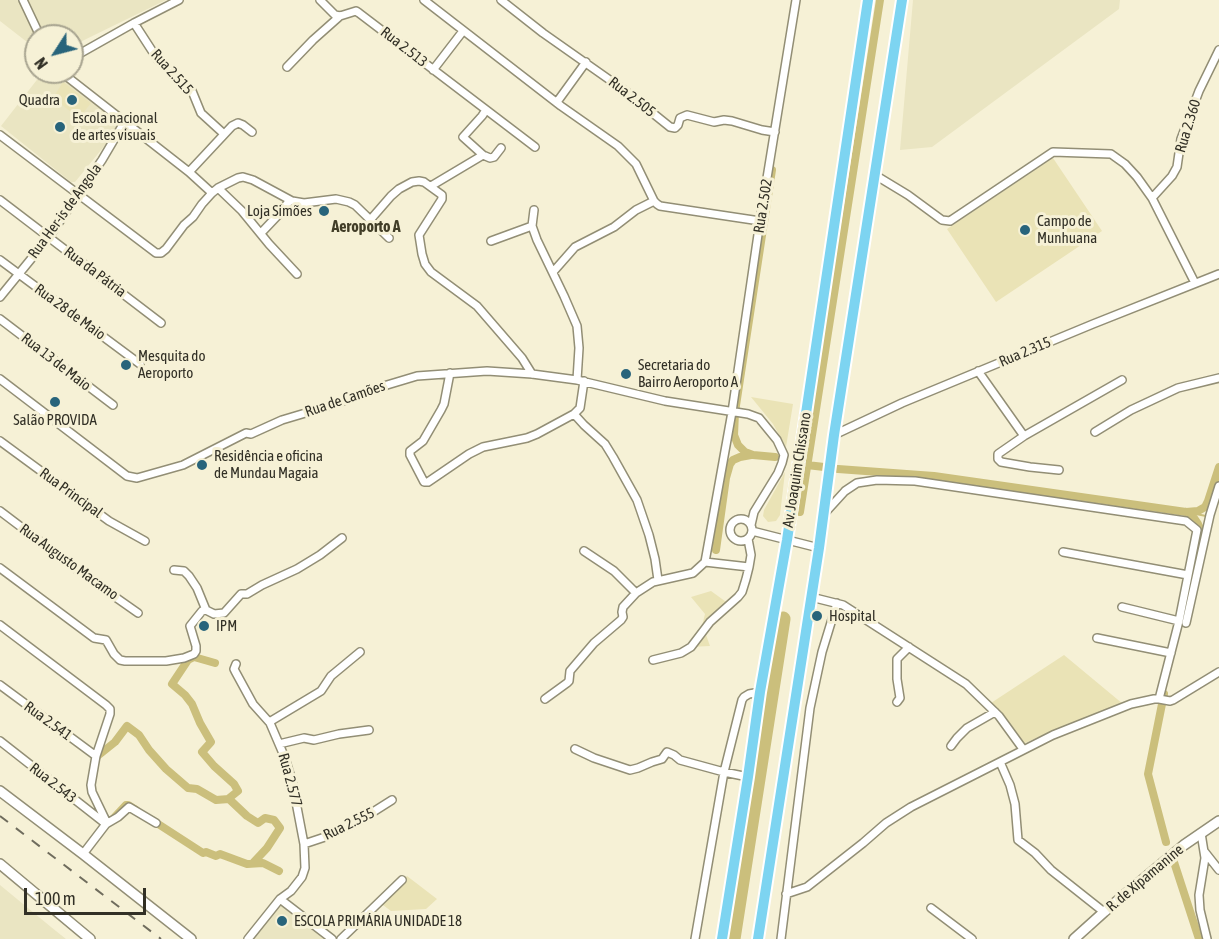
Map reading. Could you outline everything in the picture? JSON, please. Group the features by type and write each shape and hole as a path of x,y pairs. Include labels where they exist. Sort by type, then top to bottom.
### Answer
{"main road":[{"name":"Av. Joaquim Chissano","path":"722,939 760,692 787,540 868,0"},
{"name":"Av. Joaquim Chissano","path":"758,939 902,0"}],"street":[{"path":"23,0 34,24"},
{"path":"84,51 179,0"},
{"path":"320,0 335,15 340,16"},
{"path":"424,0 556,102 618,146 636,164 654,201 660,206 760,221"},
{"name":"Rua 2.505","path":"501,0 543,33 624,90 670,127 675,128 680,118 687,115 714,122 732,121 775,132"},
{"name":"Rua 2.502","path":"705,562 732,412 796,0"},
{"name":"Rua 2.513","path":"340,16 359,12 535,147"},
{"path":"286,67 340,16"},
{"name":"Rua 2.515","path":"134,23 158,60 192,91 201,113 224,134"},
{"path":"433,70 463,31"},
{"name":"Rua 2.360","path":"1152,198 1177,167 1181,139 1199,92 1219,50"},
{"path":"556,102 586,62"},
{"path":"77,84 242,211 297,274"},
{"path":"486,110 464,136 465,139 483,155 492,158 501,148"},
{"name":"Rua Her-is de Angola","path":"0,297 49,237 102,160 125,121"},
{"path":"189,172 232,126 238,123 252,132"},
{"path":"0,135 160,254 215,190 243,177 290,200 304,203 336,200 349,202 371,219 389,238"},
{"path":"875,175 942,220 950,221 1053,152 1112,154 1131,171 1152,198 1195,284"},
{"path":"431,186 483,155"},
{"path":"371,219 391,196 412,182 424,182 442,195 418,239 425,264 431,272 477,306 522,358 532,374"},
{"name":"Rua da Pátria","path":"0,200 161,323"},
{"path":"261,233 290,200"},
{"path":"553,272 575,247 614,227 636,210 654,201"},
{"path":"450,373 441,410 423,441 410,451 424,482 428,482 483,447 537,434 574,414 580,408 581,381 577,326 537,240 532,226 534,210"},
{"path":"491,241 532,226"},
{"name":"Rua 28 de Maio","path":"0,260 140,364"},
{"name":"Rua 2.315","path":"834,435 978,371 1219,274"},
{"name":"Rua 13 de Maio","path":"0,319 113,405"},
{"path":"978,371 1024,436"},
{"name":"Rua de Camões","path":"0,379 127,476 137,478 183,465 246,433 251,434 282,420 417,376 487,372 532,374 581,381 676,403 748,414 759,418 777,440 784,455 778,473 754,512 752,528"},
{"path":"1095,432 1131,410 1178,388 1219,378"},
{"path":"1059,470 1001,462 998,459 999,452 1122,380"},
{"path":"574,414 605,444 637,500 649,535 658,580"},
{"name":"Rua Principal","path":"0,441 109,521 145,541"},
{"path":"823,516 850,487 857,483 877,480 915,481 1186,521 1197,530 1182,622"},
{"path":"1159,699 1219,486"},
{"name":"Rua Augusto Macamo","path":"0,511 91,580 138,612"},
{"path":"1210,515 1219,516"},
{"path":"748,539 744,541 735,539 730,534 729,527 734,520 742,518 749,522 752,528 819,548"},
{"path":"653,660 681,653 691,647 710,622 742,592 751,555 748,539 752,528"},
{"path":"174,570 184,571 189,576 206,610 214,614 224,613 241,594 247,594 297,569 342,538"},
{"path":"584,551 614,571 636,593"},
{"path":"1063,552 1188,575"},
{"path":"545,699 569,681 570,671 594,643 621,620 623,608 644,587 658,580 693,573 705,562 749,567"},
{"path":"0,568 94,638 106,640 120,660 166,661 194,654 196,651 190,626 202,611 206,610"},
{"path":"811,597 843,604 966,684 995,712 1023,749"},
{"path":"781,939 810,708 822,652 837,603"},
{"path":"1122,607 1182,622"},
{"path":"0,625 110,709 96,756 91,785 106,824"},
{"path":"1098,638 1171,652"},
{"path":"897,702 900,698 897,659 909,647"},
{"path":"270,723 321,691 331,676 360,652"},
{"name":"Rua 2.577","path":"236,664 234,669 249,697 270,723 279,744 292,781 304,844 305,868 302,877 291,891 280,899 248,939"},
{"path":"786,894 807,887 896,816 1023,749 1131,704 1159,699 1170,701 1219,672"},
{"name":"Rua 2.541","path":"0,685 96,756"},
{"path":"695,939 724,772 742,700 749,694 760,692"},
{"path":"951,746 967,728 995,712"},
{"path":"279,744 304,738 314,740 369,730"},
{"name":"Rua 2.543","path":"0,741 106,824"},
{"path":"575,748 594,758 630,770 662,759 667,752 680,760 748,777"},
{"path":"1000,762 1015,804 1019,843 1035,853 1051,870 1104,912"},
{"path":"0,791 191,939"},
{"name":"Rua 2.555","path":"304,844 354,825 392,800"},
{"path":"83,854 106,824 118,818 129,807 156,823"},
{"name":"R. de Xipamanine","path":"1074,939 1184,845 1219,821"},
{"path":"1201,833 1205,858 1199,895 1207,939"},
{"path":"1204,851 1219,870"},
{"path":"0,864 90,939"},
{"path":"341,939 402,880"},
{"path":"280,899 332,939"},
{"path":"931,908 972,939"}],"shaded area":[{"path":"0,0 166,0 84,40 84,24 24,24 24,40 0,21"},
{"path":"913,0 1120,0 1119,9 932,147 900,150"},
{"name":"Escola nacional de artes visuais","path":"34,84 70,84 109,112 119,128 75,182 71,182 1,126"},
{"name":"Quadra","path":"62,84 66,84 91,103 79,118 53,98"},
{"name":"Campo de Munhuana","path":"1053,158 1102,231 996,302 947,229"},
{"path":"751,397 793,404 786,447 773,424"},
{"path":"785,472 780,515 776,521 768,522 763,516 764,510"},
{"path":"711,591 729,604 705,632 710,646 689,647 701,630 705,614 691,597"},
{"path":"1064,655 1123,704 1016,747 991,703"},
{"path":"407,876 437,899 426,909 391,911 379,902"},
{"path":"0,885 51,927 66,939 0,939"},
{"name":"ESCOLA PRIMÁRIA UNIDADE 18","path":"278,903 324,939 251,939"}],"waterway":[{"path":"800,512 880,0"},
{"path":"772,170 735,412 734,435 738,445 745,452 775,457"},
{"path":"716,550 730,464 733,460 751,455"},
{"path":"807,465 824,467"},
{"path":"838,469 934,476 1186,512 1198,511 1205,507 1219,467"},
{"path":"1216,485 1219,476"},
{"path":"1186,512 1206,516 1210,504"},
{"path":"1186,512 1192,515 1202,533 1188,591"},
{"path":"733,939 783,619"},
{"path":"215,663 194,657 188,660 172,684 192,704 211,742 202,752 234,784 238,791 228,799"},
{"path":"1164,694 1148,774 1166,842"},
{"path":"94,755 95,758 115,742 127,726 139,735 166,769 188,788 197,789 216,800 229,799 258,823 265,818 274,820 280,828 267,848 253,863"},
{"path":"112,820 126,805 136,810"},
{"path":"152,820 203,853 216,856 220,854 247,864 263,863 279,871"},
{"path":"1172,856 1199,939"}],"railway":[{"path":"0,816 161,939"}],"place":[{"name":"Quadra","path":"72,100"},
{"name":"Escola nacional de artes visuais","path":"60,127"},
{"name":"Loja Simões","path":"324,211"},
{"name":"Campo de Munhuana","path":"1025,230"},
{"name":"Mesquita do Aeroporto","path":"126,365"},
{"name":"Secretaria do Bairro Aeroporto A","path":"626,374"},
{"name":"Salão PROVIDA","path":"55,402"},
{"name":"Residência e oficina de Mundau Magaia","path":"202,465"},
{"name":"Hospital","path":"817,616"},
{"name":"IPM","path":"204,626"},
{"name":"ESCOLA PRIMÁRIA UNIDADE 18","path":"282,921"}],"district":[{"name":"Aeroporto A","path":"366,227"}]}
